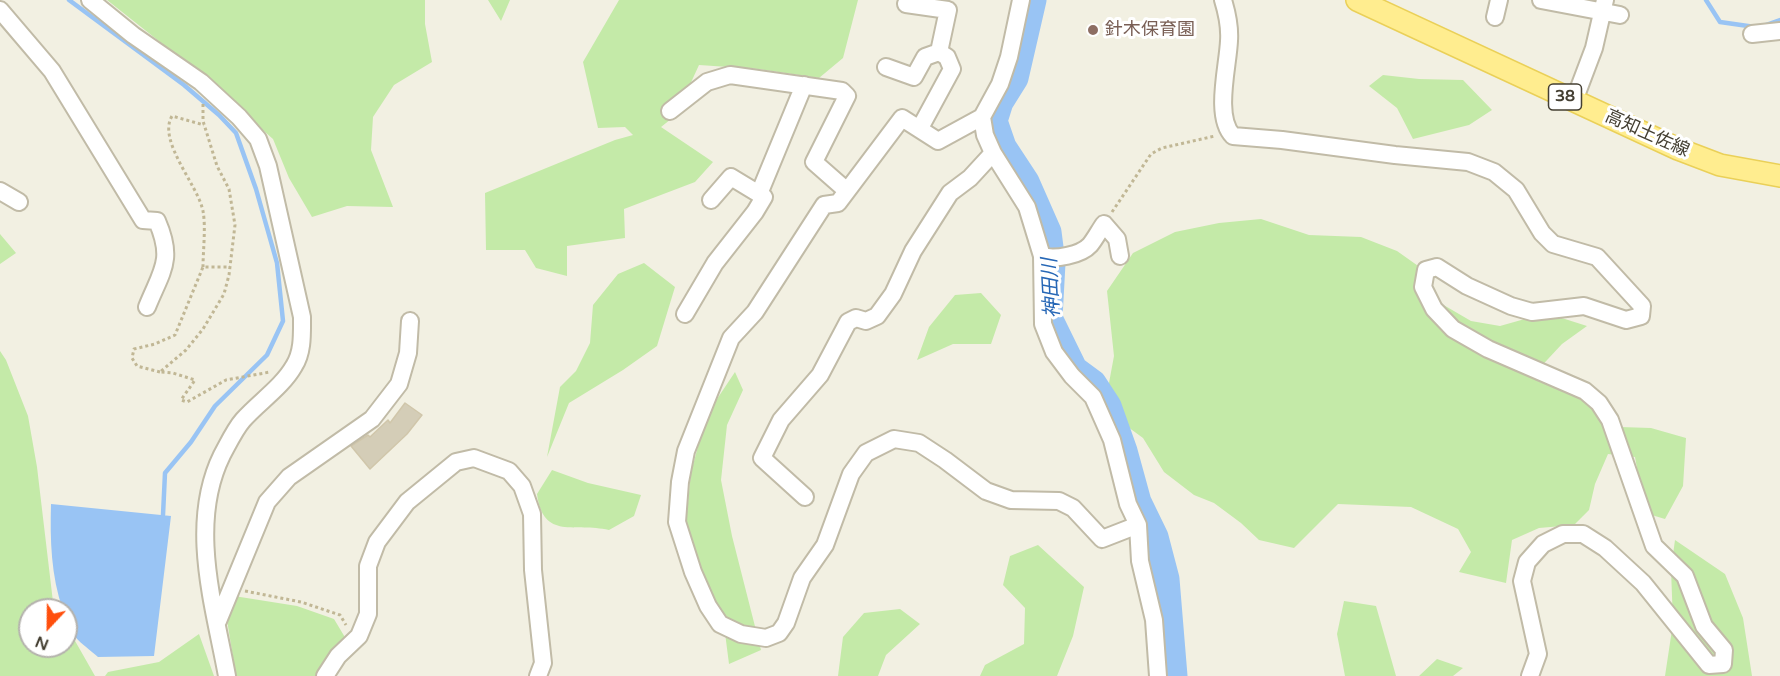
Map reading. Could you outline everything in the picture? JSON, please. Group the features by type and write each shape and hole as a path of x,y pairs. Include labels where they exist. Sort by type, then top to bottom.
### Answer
{"main road":[{"name":"高知土佐線","path":"1357,0 1678,149 1720,165 1780,176"}],"street":[{"path":"90,0 133,35 208,88 239,117 258,139 268,166 302,317 303,342 295,366 241,422 221,456 210,490 205,527 207,565 227,676"},
{"path":"1021,0 1009,57 1000,84 982,117 938,141 902,118 838,203 824,205 755,312 731,338 686,451 680,482 677,522 693,572 708,606 720,624 741,634 765,638 779,633 786,622 802,578 825,545 851,474 866,453 894,439 919,443 986,491 1011,500 1059,501 1073,508 1102,539 1138,525"},
{"path":"1223,0 1228,17 1229,41 1224,75 1224,109 1227,130 1233,136 1468,162 1494,172 1516,190 1542,233 1553,244 1597,257 1642,306 1641,316 1626,320 1584,306 1532,312 1510,306 1467,286 1437,267 1426,270 1423,287 1434,309 1453,329 1488,349 1585,391 1599,403 1610,420 1654,546 1685,576 1704,626 1724,650 1723,664 1709,665 1643,583 1605,548 1583,534 1563,534 1543,544 1527,562 1522,581 1538,654 1530,676"},
{"path":"1541,0 1604,6 1620,15"},
{"path":"906,4 948,9 939,52"},
{"path":"1574,101 1594,48 1604,6"},
{"path":"0,10 52,71 143,220 157,221 165,241 166,261 147,307"},
{"path":"1752,34 1780,31"},
{"path":"920,128 952,69 947,57 939,52"},
{"path":"886,67 914,77 924,57 939,52"},
{"path":"670,111 707,82 730,75 842,92 847,96 814,162 847,191"},
{"path":"759,194 804,85"},
{"path":"982,117 993,153 1027,207 1042,256 1043,324 1054,352 1072,376 1093,397 1112,440 1128,504 1138,525 1140,561 1154,620 1158,676"},
{"path":"805,497 762,458 781,420 820,375 848,322 856,318 866,321 877,316 893,294 913,251 950,194 970,178 993,153"},
{"path":"685,314 715,263 764,197 731,177 711,200"},
{"path":"0,191 19,202"},
{"path":"1042,256 1048,258 1074,254 1088,247 1104,224 1117,239 1120,256"},
{"path":"218,622 267,502 289,477 372,420 399,384 408,353 410,321"},
{"path":"325,676 338,656 359,636 368,614 368,566 377,542 407,502 415,495 456,462 474,458 509,471 522,486 532,514 533,570 543,663 538,676"}],"path":[{"path":"160,372 186,350 202,328 224,294 230,267 235,225 230,189 218,166 205,126 203,102 208,88"},
{"path":"205,126 172,116 168,122 172,143 203,211 203,267 175,335 134,350 132,358 137,366 195,380 181,400 187,402 226,380 295,366"},
{"path":"1104,224 1151,154 1162,147 1216,136 1227,130"},
{"path":"203,267 230,267"},
{"path":"230,589 302,602 340,615 355,640"}],"green space":[{"path":"107,0 425,0 425,24 432,62 394,85 373,117 371,150 393,207 347,206 312,217 289,178 273,139 179,57"},
{"path":"488,0 510,0 501,21"},
{"path":"619,0 858,0 843,58 819,78 758,69 699,65 676,115 661,127 713,162 695,182 624,209 625,238 567,246 567,276 536,268 525,250 486,250 485,193 615,140 633,135 625,127 598,128 583,62"},
{"path":"1383,75 1463,80 1492,110 1469,125 1413,139 1397,108 1369,86"},
{"path":"1261,219 1309,235 1361,237 1397,251 1421,268 1435,300 1471,321 1500,326 1546,313 1587,326 1562,344 1534,374 1575,382 1620,427 1651,428 1686,438 1683,486 1665,519 1645,513 1635,457 1608,454 1595,484 1589,510 1574,525 1539,528 1512,540 1506,583 1459,572 1471,552 1458,529 1411,507 1338,504 1294,548 1259,540 1214,503 1194,495 1164,472 1143,438 1128,427 1106,399 1114,356 1107,291 1133,253 1175,232 1219,223"},
{"path":"0,234 16,253 0,264"},
{"path":"644,263 675,287 657,346 569,403 547,457 560,387 576,371 590,343 593,305 618,274"},
{"path":"981,293 1001,315 991,344 953,344 917,360 929,327 955,295"},
{"path":"0,351 6,360 28,416 37,467 53,598 18,598 18,658 78,658 78,646 95,676 0,676"},
{"path":"735,372 743,390 727,425 721,480 732,536 761,650 729,664 724,625 698,571 686,523 691,472 707,414"},
{"path":"552,470 588,483 641,495 634,516 609,530 562,527 553,524 540,509 537,494"},
{"path":"1675,540 1725,574 1743,618 1752,676 1665,676 1673,623 1671,569"},
{"path":"1038,545 1084,587 1073,636 1057,676 980,676 985,665 1024,644 1025,608 1003,585 1010,556"},
{"path":"234,596 297,606 334,619 346,639 329,657 317,676 236,676 227,620"},
{"path":"1344,601 1376,606 1396,676 1345,676 1337,634"},
{"path":"900,609 920,624 886,655 878,676 838,676 843,637 864,613"},
{"path":"199,634 214,676 105,676 108,672 159,662"},
{"path":"1437,659 1463,668 1453,676 1419,676"}],"water":[{"path":"51,504 171,516 154,656 98,657 80,642 78,640 78,598 59,598 51,544"}],"building":[{"path":"405,403 422,415 407,434 370,469 351,446 368,435 370,437 388,420 390,423"}],"waterway":[{"path":"69,0 184,85 236,133 256,189 277,263 283,321 267,355 215,406 191,442 165,473 163,515"},
{"name":"神田川","path":"1033,0 1015,78 1000,102 994,121 1003,147 1026,182 1048,232 1052,263 1049,318 1074,369 1093,383 1108,406 1124,451 1138,502 1155,537 1166,579 1174,676"},
{"path":"1706,0 1720,22 1755,27"},
{"path":"1763,26 1780,20"}],"place":[{"name":"針木保育園","path":"1093,30"}]}
